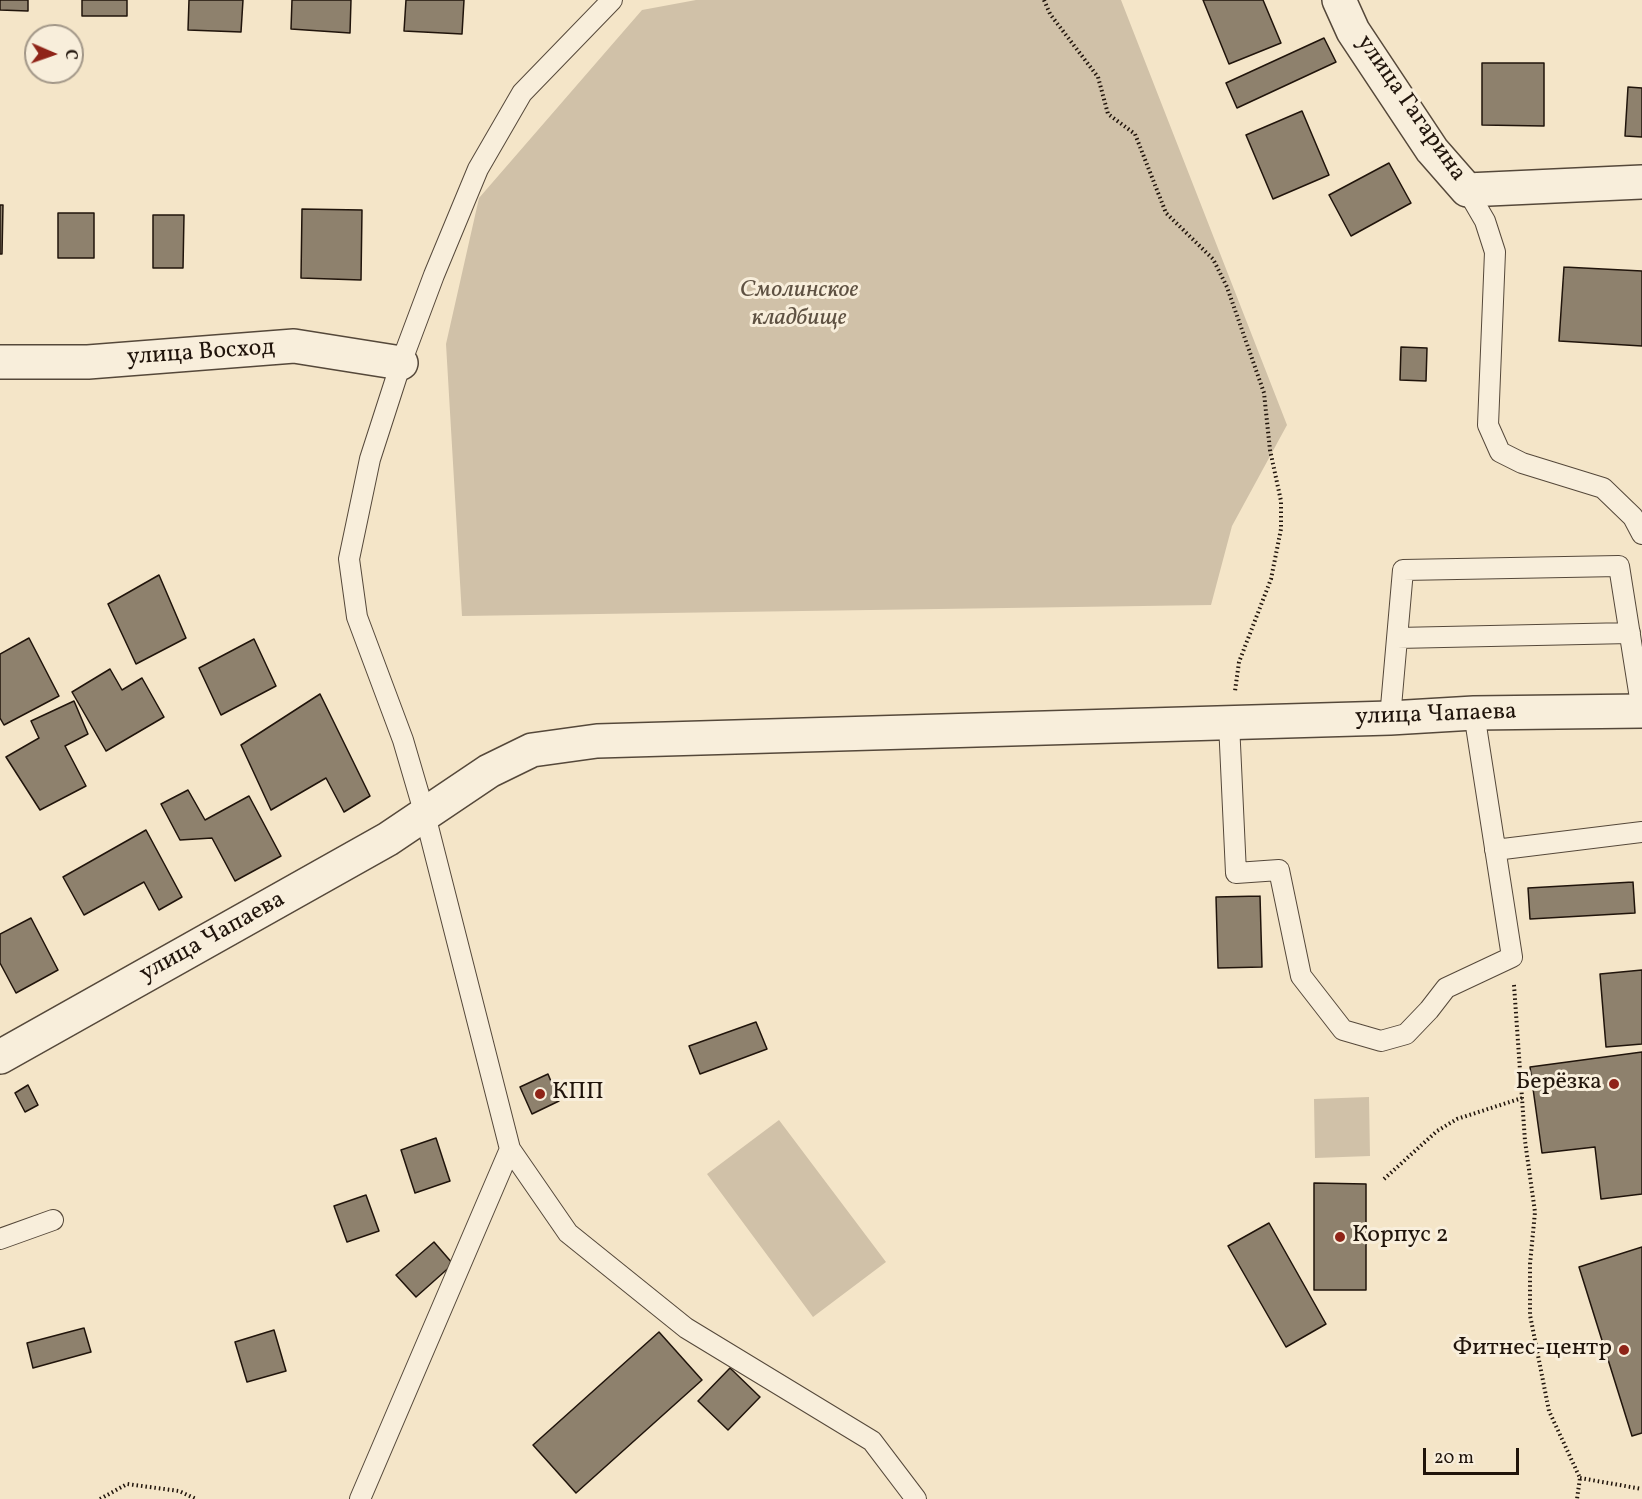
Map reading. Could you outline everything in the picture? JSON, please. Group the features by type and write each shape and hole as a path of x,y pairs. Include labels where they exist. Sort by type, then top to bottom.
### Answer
{"street":[{"name":"улица Гагарина","path":"1339,0 1353,31 1432,150 1467,190 1642,182"},
{"name":"улица Восход","path":"0,362 88,362 294,346 401,363"},
{"name":"улица Чапаева","path":"0,1057 388,839 489,771 532,750 597,741 1390,718 1474,713 1642,711"}],"lane":[{"path":"612,0 522,93 478,169 434,275 401,363 370,459 349,559 357,617 403,740 510,1149 568,1233 686,1328 872,1441 916,1499"},
{"path":"1467,190 1485,221 1495,252 1488,425 1500,452 1522,464 1603,488 1633,517 1642,534"},
{"path":"1390,718 1403,570 1619,567 1642,711"},
{"path":"1397,638 1630,633"},
{"path":"1229,723 1236,873 1279,870 1301,976 1343,1030 1380,1041 1406,1034 1446,988 1512,957 1474,713"},
{"path":"1495,850 1642,832"},
{"path":"360,1499 510,1149"},
{"path":"0,1239 53,1220"}],"path":[{"path":"1044,0 1050,14 1098,77 1108,114 1135,134 1166,213 1213,259 1227,287 1264,393 1270,450 1281,501 1281,529 1271,579 1239,662 1229,723"},
{"path":"1512,957 1525,1141 1535,1212 1530,1264 1530,1315 1549,1411 1580,1478 1577,1499"},
{"path":"1384,1179 1437,1131 1457,1119 1522,1098"},
{"path":"1580,1478 1642,1490"},
{"path":"100,1499 127,1484 179,1491 196,1499"}],"green space":[{"name":"Смолинское кладбище","path":"696,0 1121,0 1287,425 1232,526 1211,605 462,616 446,344 479,198 642,10"},
{"path":"1369,1097 1370,1156 1315,1158 1314,1099"},
{"path":"779,1120 886,1262 813,1317 707,1174"}],"building":[{"path":"0,0 28,0 28,11 0,10"},
{"path":"82,0 127,0 127,16 82,16"},
{"path":"189,0 243,0 241,32 188,30"},
{"path":"292,0 351,0 350,33 291,29"},
{"path":"406,0 464,0 462,34 404,31"},
{"path":"1203,0 1263,0 1281,43 1229,64"},
{"path":"1324,38 1336,62 1237,108 1226,83"},
{"path":"1482,63 1544,63 1544,126 1482,125"},
{"path":"1628,87 1642,88 1642,137 1625,136"},
{"path":"1302,111 1329,175 1273,199 1246,135"},
{"path":"1389,163 1411,203 1351,236 1329,195"},
{"path":"0,205 3,205 2,254 0,254"},
{"path":"302,209 362,210 361,280 301,278"},
{"path":"58,213 94,213 94,258 58,258"},
{"path":"153,215 184,215 183,268 153,268"},
{"path":"1564,267 1642,271 1642,346 1559,341"},
{"path":"1401,347 1427,348 1426,381 1400,380"},
{"path":"159,575 186,638 136,664 108,604"},
{"path":"29,638 59,696 4,725 0,718 0,654"},
{"path":"254,639 276,686 221,715 199,668"},
{"path":"110,669 122,690 142,678 164,717 106,751 72,692"},
{"path":"320,694 370,796 344,812 326,778 271,810 241,745"},
{"path":"74,701 88,734 65,746 86,786 40,810 6,757 39,738 31,721"},
{"path":"188,790 205,820 249,796 281,856 235,881 212,838 180,840 161,804"},
{"path":"146,830 182,897 159,910 144,882 84,915 63,877"},
{"path":"1633,882 1635,913 1530,919 1528,888"},
{"path":"1260,896 1262,967 1218,968 1216,897"},
{"path":"31,918 58,970 16,993 0,963 0,934"},
{"path":"1642,970 1642,1044 1606,1047 1600,974"},
{"path":"756,1022 767,1049 700,1074 689,1046"},
{"path":"1642,1052 1642,1194 1601,1199 1595,1147 1542,1153 1530,1067"},
{"name":"КПП","path":"548,1074 559,1101 532,1114 520,1087"},
{"path":"28,1085 38,1105 25,1112 15,1093"},
{"path":"436,1138 450,1181 415,1193 401,1150"},
{"name":"Корпус 2","path":"1314,1183 1366,1184 1366,1290 1314,1290"},
{"path":"366,1195 379,1231 347,1242 334,1206"},
{"path":"1269,1223 1326,1324 1286,1347 1228,1246"},
{"path":"434,1242 453,1264 416,1297 396,1275"},
{"name":"Фитнес-центр","path":"1642,1247 1642,1433 1632,1436 1579,1267"},
{"path":"84,1328 91,1352 33,1368 27,1343"},
{"path":"274,1330 286,1371 247,1382 235,1342"},
{"path":"659,1332 702,1380 576,1493 533,1445"},
{"path":"730,1368 760,1397 728,1430 698,1401"}],"place":[{"name":"Берёзка","path":"1614,1084"},
{"name":"КПП","path":"540,1094"},
{"name":"Корпус 2","path":"1340,1237"},
{"name":"Фитнес-центр","path":"1624,1350"}]}
